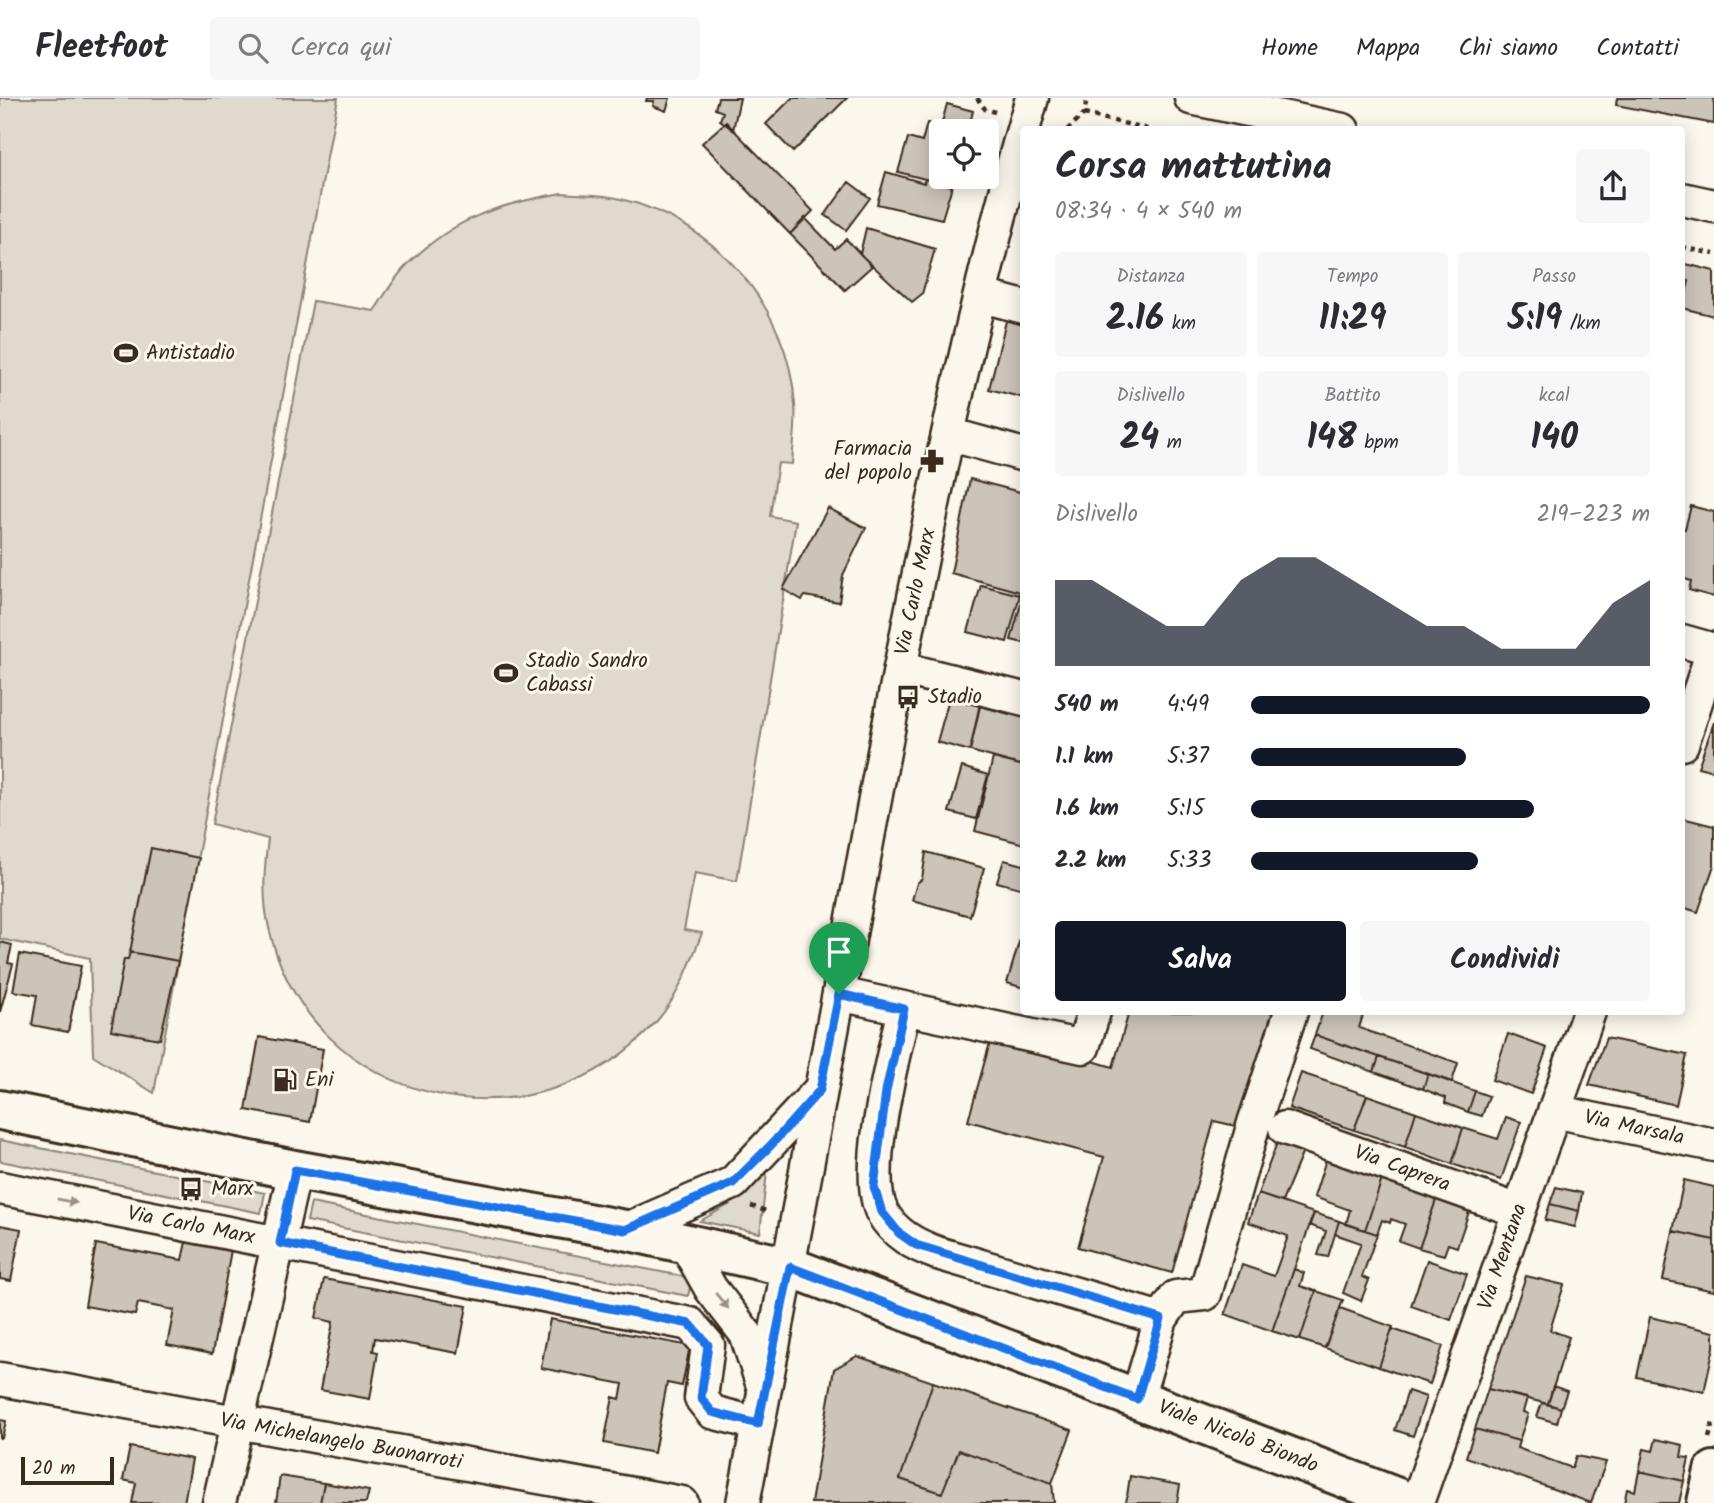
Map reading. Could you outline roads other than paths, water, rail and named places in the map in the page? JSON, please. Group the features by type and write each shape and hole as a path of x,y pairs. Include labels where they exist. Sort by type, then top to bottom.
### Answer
{"main road":[{"path":"0,1110 295,1170 625,1230 790,1267"},
{"name":"Viale Nicolò Biondo","path":"790,1267 1411,1503"},
{"path":"1707,1503 1714,1471"}],"street":[{"name":"Via Carlo Marx","path":"1025,126 1032,98"},
{"path":"1191,98 1324,126"},
{"name":"Via Carlo Marx","path":"743,1503 790,1267 820,1090 900,668 948,434 1020,146"},
{"path":"1685,201 1714,206"},
{"path":"982,296 1020,306"},
{"path":"948,434 1020,455"},
{"path":"1685,642 1713,650 1708,688 1685,738"},
{"path":"900,668 1020,698"},
{"path":"839,994 1083,1048 1093,1015"},
{"path":"904,1009 886,1091 874,1187 882,1212 899,1233 916,1245 937,1253 1161,1319"},
{"path":"1137,1399 1161,1319 1176,1297 1205,1294 1290,1015"},
{"name":"Via Mentana","path":"1417,1503 1588,1015"},
{"path":"625,1230 733,1183 820,1090"},
{"name":"Via Marsala","path":"1554,1111 1714,1145"},
{"name":"Via Caprera","path":"1285,1128 1519,1211"},
{"path":"219,1503 295,1170"},
{"name":"Via Carlo Marx","path":"0,1188 690,1324 708,1345 701,1398 712,1412 758,1424"},
{"path":"685,1243 711,1289 746,1334 765,1392"},
{"name":"Via Michelangelo Buonarroti","path":"0,1379 682,1503"}],"place":[{"name":"Antistadio","path":"126,353"},
{"name":"Farmacia del popolo","path":"932,461"},
{"name":"Stadio Sandro Cabassi","path":"506,673"},
{"name":"Stadio","path":"908,697"},
{"name":"Eni","path":"285,1080"},
{"name":"Marx","path":"191,1189"}]}
